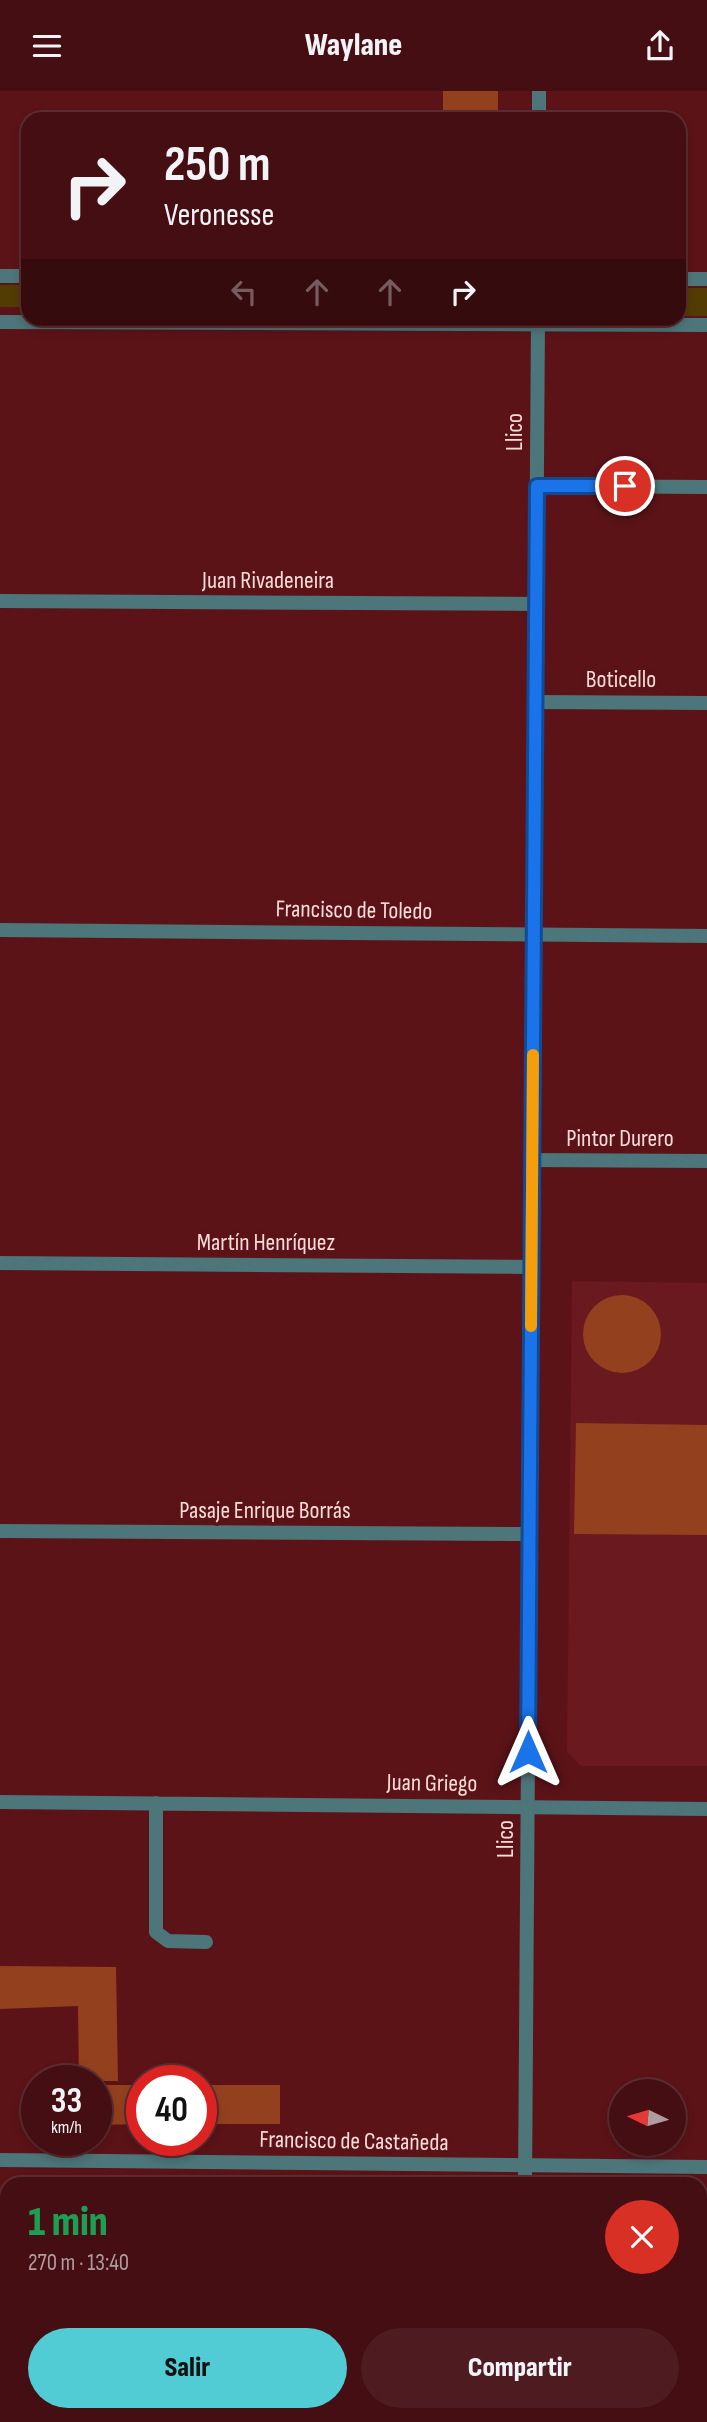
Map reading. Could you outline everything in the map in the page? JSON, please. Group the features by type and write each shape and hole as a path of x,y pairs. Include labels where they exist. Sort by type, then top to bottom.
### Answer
{"street":[{"path":"539,91 539,112"},
{"path":"0,276 21,276"},
{"path":"686,279 707,279"},
{"path":"0,322 21,322"},
{"path":"686,325 707,325"},
{"name":"Llico","path":"525,2177 538,326"},
{"path":"537,486 707,487"},
{"name":"Juan Rivadeneira","path":"0,601 536,604"},
{"name":"Boticello","path":"535,702 707,703"},
{"name":"Francisco de Toledo","path":"0,930 707,936"},
{"name":"Pintor Durero","path":"532,1160 707,1161"},
{"name":"Martín Henríquez","path":"0,1263 531,1266"},
{"name":"Pasaje Enrique Borrás","path":"0,1531 530,1534"},
{"name":"Juan Griego","path":"0,1802 707,1809"},
{"path":"156,1803 156,1931 168,1941 206,1942"},
{"name":"Francisco de Castañeda","path":"0,2160 707,2167"}],"shaded area":[{"path":"0,285 21,285 21,307 0,307"},
{"path":"686,288 707,288 707,316 686,316"},
{"path":"572,1281 707,1283 707,1766 581,1766 567,1752"}],"building":[{"path":"443,91 498,91 498,112 443,112"},
{"path":"622,1295 637,1298 654,1312 661,1334 658,1349 644,1366 622,1373 607,1370 590,1356 583,1334 586,1319 600,1302"},
{"path":"576,1423 707,1425 707,1535 574,1534"},
{"path":"0,1966 116,1967 118,2081 112,2081 112,2065 79,2065 78,2006 0,2009"},
{"path":"112,2085 126,2085 126,2124 112,2125"},
{"path":"217,2085 280,2085 280,2124 217,2124"}],"slow traffic":[{"path":"531,1326 533,1055"}],"route":[{"path":"528,1752 537,486 625,486"}]}
